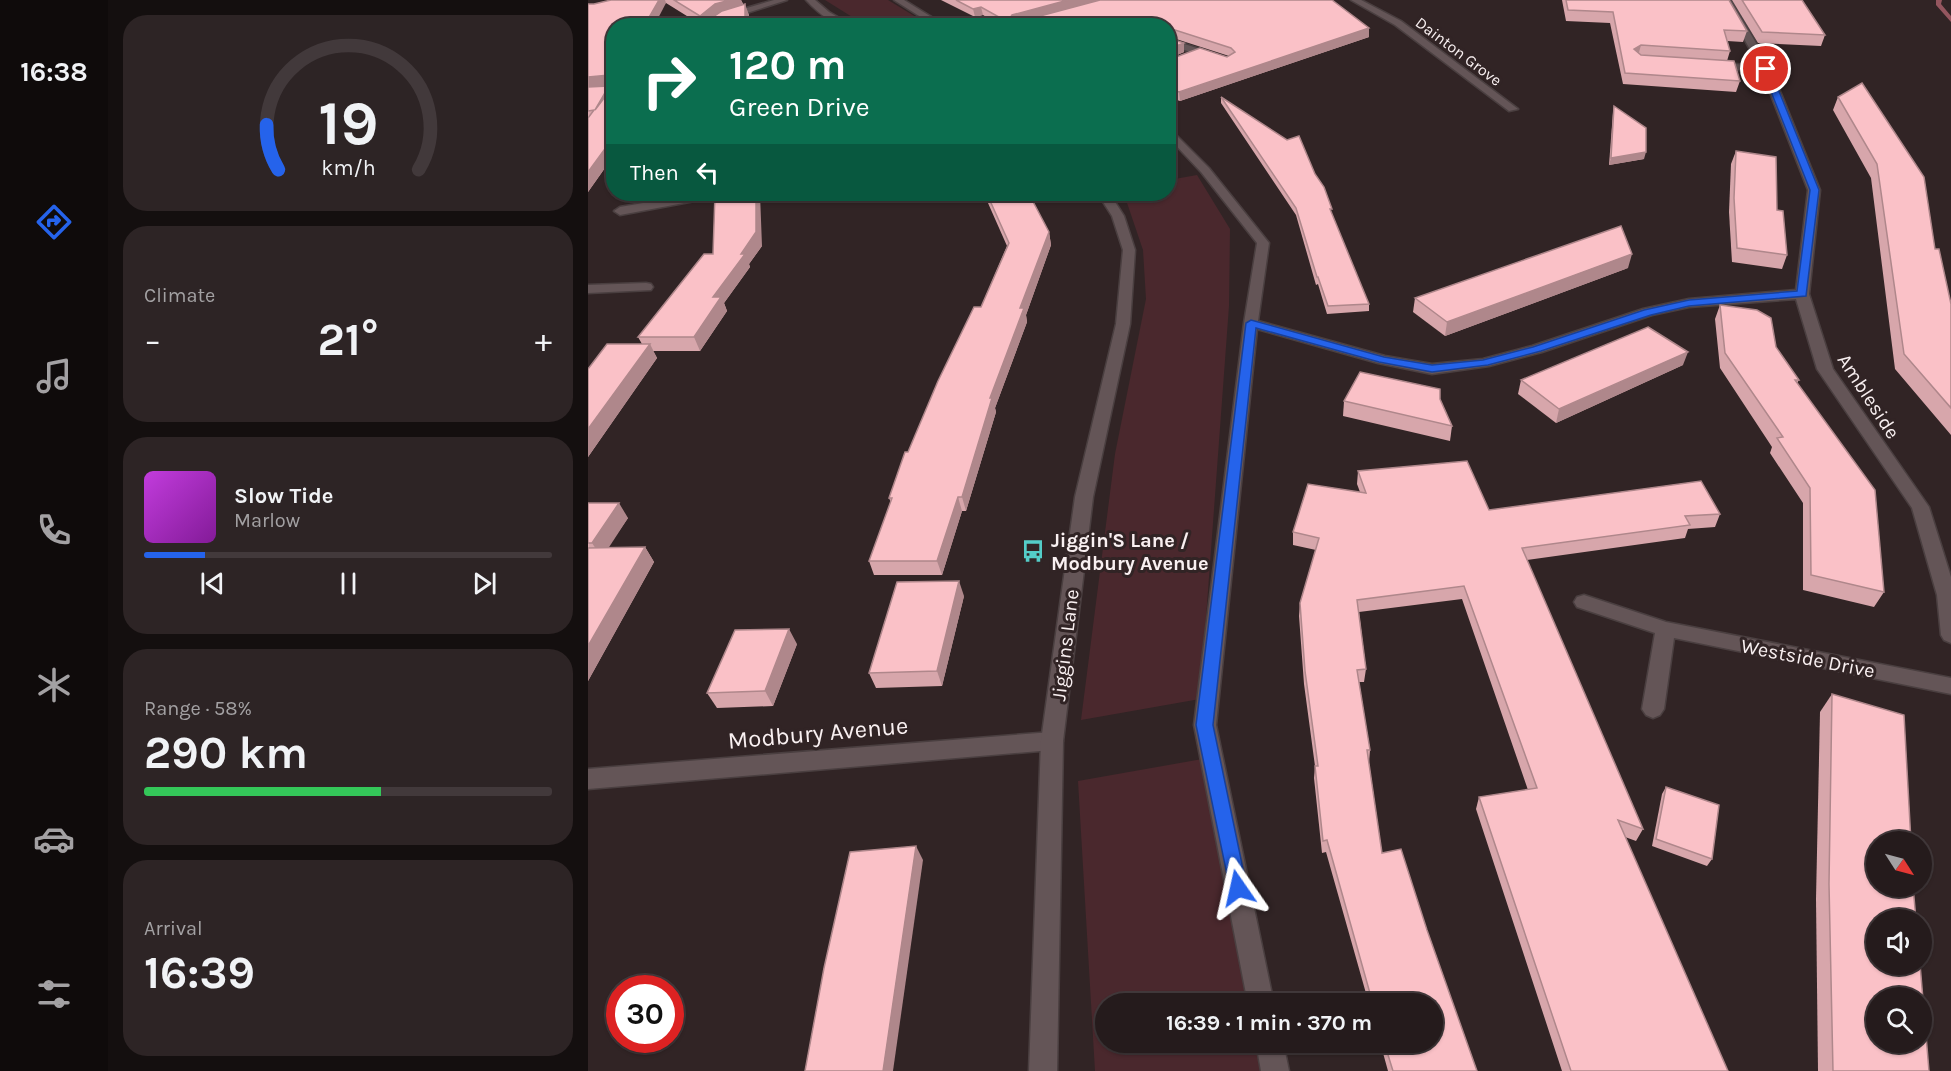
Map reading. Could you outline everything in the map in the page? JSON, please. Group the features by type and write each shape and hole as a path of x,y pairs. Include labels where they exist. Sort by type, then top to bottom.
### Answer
{"street":[{"path":"722,18 783,0"},
{"path":"810,0 834,18"},
{"path":"898,0 928,18"},
{"name":"Dainton Grove","path":"1355,0 1398,23 1513,109"},
{"name":"Ambleside","path":"1725,3 1766,69 1814,190 1802,294 1825,369 1920,507 1947,595 1951,635"},
{"path":"1176,44 1205,53 1179,60"},
{"path":"1696,64 1766,69"},
{"path":"1176,139 1263,243 1251,323 1204,725 1259,993"},
{"path":"620,211 655,201"},
{"name":"Jiggins Lane","path":"1043,1071 1053,741 1084,497 1123,324 1129,250 1118,216 1108,201"},
{"path":"588,305 595,289 646,287"},
{"path":"1251,323 1383,360 1432,369 1484,363 1537,349 1648,312 1689,303 1802,294"},
{"name":"Westside Drive","path":"1584,603 1665,629 1951,686"},
{"path":"1653,709 1665,629"},
{"name":"Modbury Avenue","path":"588,780 1053,741"},
{"path":"1271,1053 1275,1071"}],"shaded area":[{"path":"825,0 888,0 918,18 854,18"},
{"path":"1197,175 1230,229 1229,306 1200,699 1081,720 1115,454 1146,299 1143,250 1126,201 1176,201 1176,179"},
{"path":"1208,758 1247,993 1095,993 1095,1053 1257,1053 1260,1071 1095,1071 1078,781"}],"building":[{"path":"611,0 659,0 649,18 606,18 606,75 588,77 588,4"},
{"path":"674,0 730,0 715,4 700,16"},
{"path":"956,0 1068,0 1012,15 1010,18 1001,18 981,7 973,9"},
{"path":"1100,0 1332,0 1369,28 1179,92 1176,91 1176,57 1200,48 1227,57 1235,52 1231,48 1176,30 1176,18 1033,18"},
{"path":"1566,0 1729,0 1747,31 1724,30 1730,51 1641,45 1634,49 1641,55 1734,61 1740,81 1625,73 1613,12 1568,10"},
{"path":"1742,0 1802,0 1825,35 1762,32"},
{"path":"745,4 745,18 704,17 713,17 722,11"},
{"path":"1862,83 1924,177 1935,249 1939,249 1951,304 1951,408 1904,354 1877,164 1838,97"},
{"path":"606,86 606,91 595,110 606,96 606,147 588,172 588,118 594,110 588,111 588,87"},
{"path":"1221,97 1287,140 1299,136 1315,174 1324,187 1332,209 1330,209 1369,304 1328,306 1296,208"},
{"path":"1614,106 1646,128 1646,152 1611,158"},
{"path":"1736,151 1776,157 1777,210 1783,211 1787,255 1737,248 1734,198"},
{"path":"715,201 756,201 756,232 741,254 745,254 713,297 721,297 694,337 638,337 704,254 713,254"},
{"path":"990,201 1033,201 1049,232 1020,308 1024,308 990,398 992,398 962,497 958,497 937,561 869,561 892,498 889,498 905,452 908,452 938,381 974,307 981,307 1009,243"},
{"path":"1621,226 1632,254 1447,322 1415,298"},
{"path":"1720,305 1757,310 1771,318 1776,347 1799,380 1795,380 1875,490 1884,592 1811,575 1810,488 1777,438 1783,437 1725,353"},
{"path":"1648,327 1688,352 1559,409 1521,380"},
{"path":"607,344 650,344 588,429 588,369"},
{"path":"1360,372 1440,389 1440,399 1452,426 1344,401"},
{"path":"1467,461 1489,510 1701,481 1720,514 1685,516 1690,525 1522,548 1643,829 1618,820 1728,1071 1571,1071 1479,797 1537,788 1464,586 1357,600 1366,669 1357,670 1370,750 1367,750 1382,853 1401,849 1477,1071 1393,1071 1387,1053 1443,1053 1443,993 1370,993 1327,840 1323,841 1315,766 1318,766 1305,671 1300,603 1319,538 1293,532 1308,484 1366,493 1358,471"},
{"path":"588,503 619,503 592,543 588,543"},
{"path":"645,547 588,646 588,548"},
{"path":"959,581 937,671 869,673 897,582"},
{"path":"789,629 765,691 707,693 735,630"},
{"path":"1832,694 1904,715 1910,831 1866,831 1866,897 1914,897 1915,909 1866,909 1866,975 1921,975 1922,987 1866,987 1866,1053 1927,1053 1929,1071 1833,1071 1829,884"},
{"path":"1666,787 1719,805 1712,859 1656,839"},
{"path":"916,846 883,1071 805,1071 824,968 850,852"}],"waterway":[{"path":"1939,0 1938,4 1951,20"}],"place":[{"name":"Jiggin'S Lane / Modbury Avenue","path":"1033,551"}],"route":[{"path":"1238,888 1204,725 1251,323 1383,360 1432,369 1484,363 1537,349 1648,312 1689,303 1802,294 1814,190 1766,69"}]}
